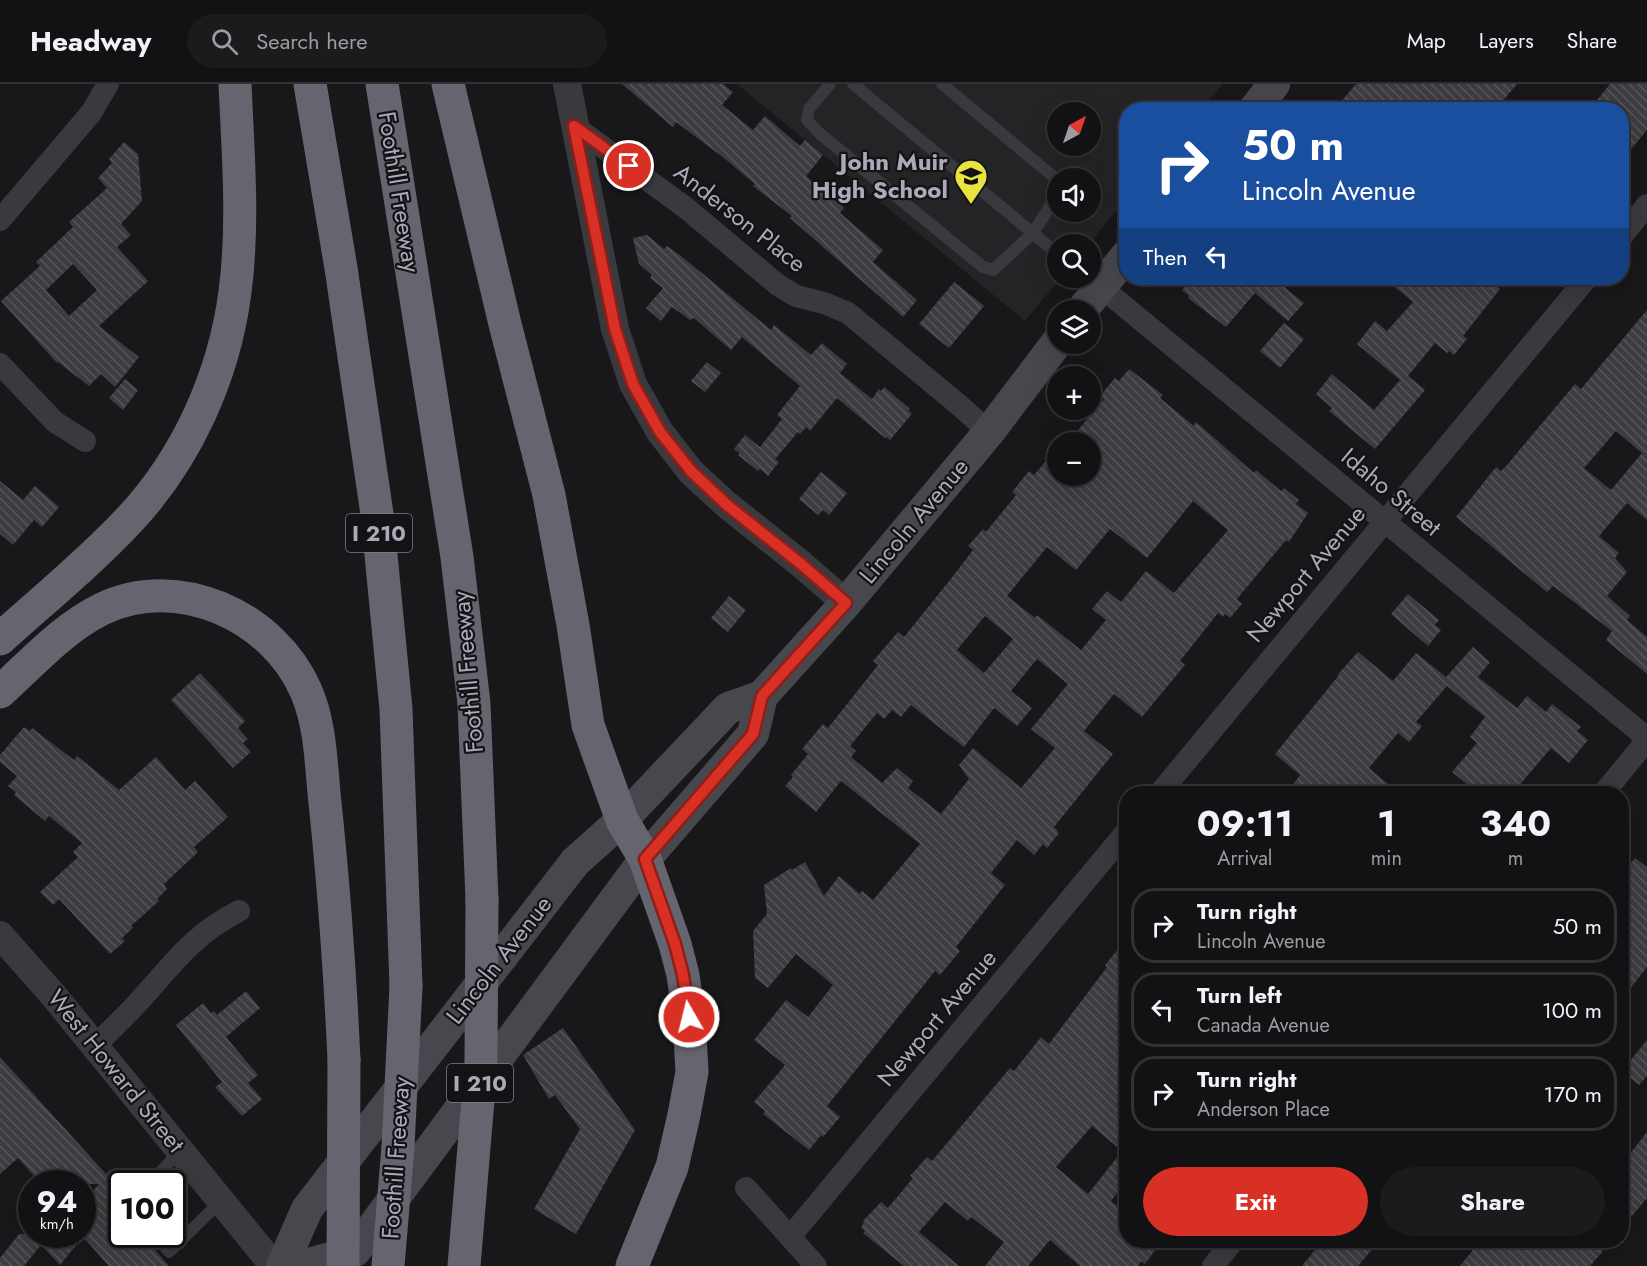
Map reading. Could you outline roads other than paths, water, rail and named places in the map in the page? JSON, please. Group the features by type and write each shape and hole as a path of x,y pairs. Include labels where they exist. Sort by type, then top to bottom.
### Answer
{"highway":[{"path":"0,639 130,519 158,486 180,453 198,418 221,359 231,323 236,291 239,225 235,84"},
{"name":"Foothill Freeway","path":"310,84 341,268 377,514 396,709 406,986 398,1147 388,1266"},
{"name":"Foothill Freeway","path":"382,84 457,557 474,704 482,900 481,1064 464,1266"},
{"path":"448,84 549,495 573,625 588,725 622,820 645,859 675,944 683,975 689,1017 692,1072 672,1167 632,1266"},
{"path":"0,692 80,621 104,608 127,600 150,596 193,600 225,609 261,632 279,648 294,668 306,691 314,714 338,942 344,1060 343,1266"}],"main road":[{"path":"1260,102 1274,84"},
{"path":"1090,292 1119,263"},
{"name":"Lincoln Avenue","path":"282,1266 307,1209 575,862 622,820 729,708 762,696 846,603 988,432 1048,354"},
{"name":"Lincoln Avenue","path":"302,1266 355,1251 645,859 753,734 762,696"}],"street":[{"path":"567,84 615,329 633,384 660,432 691,471 727,505 846,603"},
{"path":"0,220 91,114 107,86"},
{"name":"Anderson Place","path":"574,126 686,208 778,285 796,296 824,303 848,313 960,405 988,432"},
{"path":"1629,227 1647,205"},
{"name":"Newport Avenue","path":"1166,786 1581,285"},
{"name":"Idaho Street","path":"1090,292 1384,522 1647,739"},
{"path":"0,363 55,422 85,441"},
{"path":"1609,786 1647,739"},
{"name":"Newport Avenue","path":"790,1237 1119,840"},
{"path":"95,1046 131,1010 194,939 239,911"},
{"name":"West Howard Street","path":"0,934 181,1150 274,1266"},
{"path":"746,1188 816,1266"},
{"path":"1213,1266 1228,1248"}],"lane":[{"path":"830,84 809,109 807,120 819,133 983,267 993,270 1000,266 1033,233 1056,196 1054,177 942,84"},
{"path":"853,84 1047,245"},
{"path":"162,1170 181,1150"},
{"path":"186,1235 221,1201"}],"place":[{"name":"John Muir High School","path":"971,205"}]}
